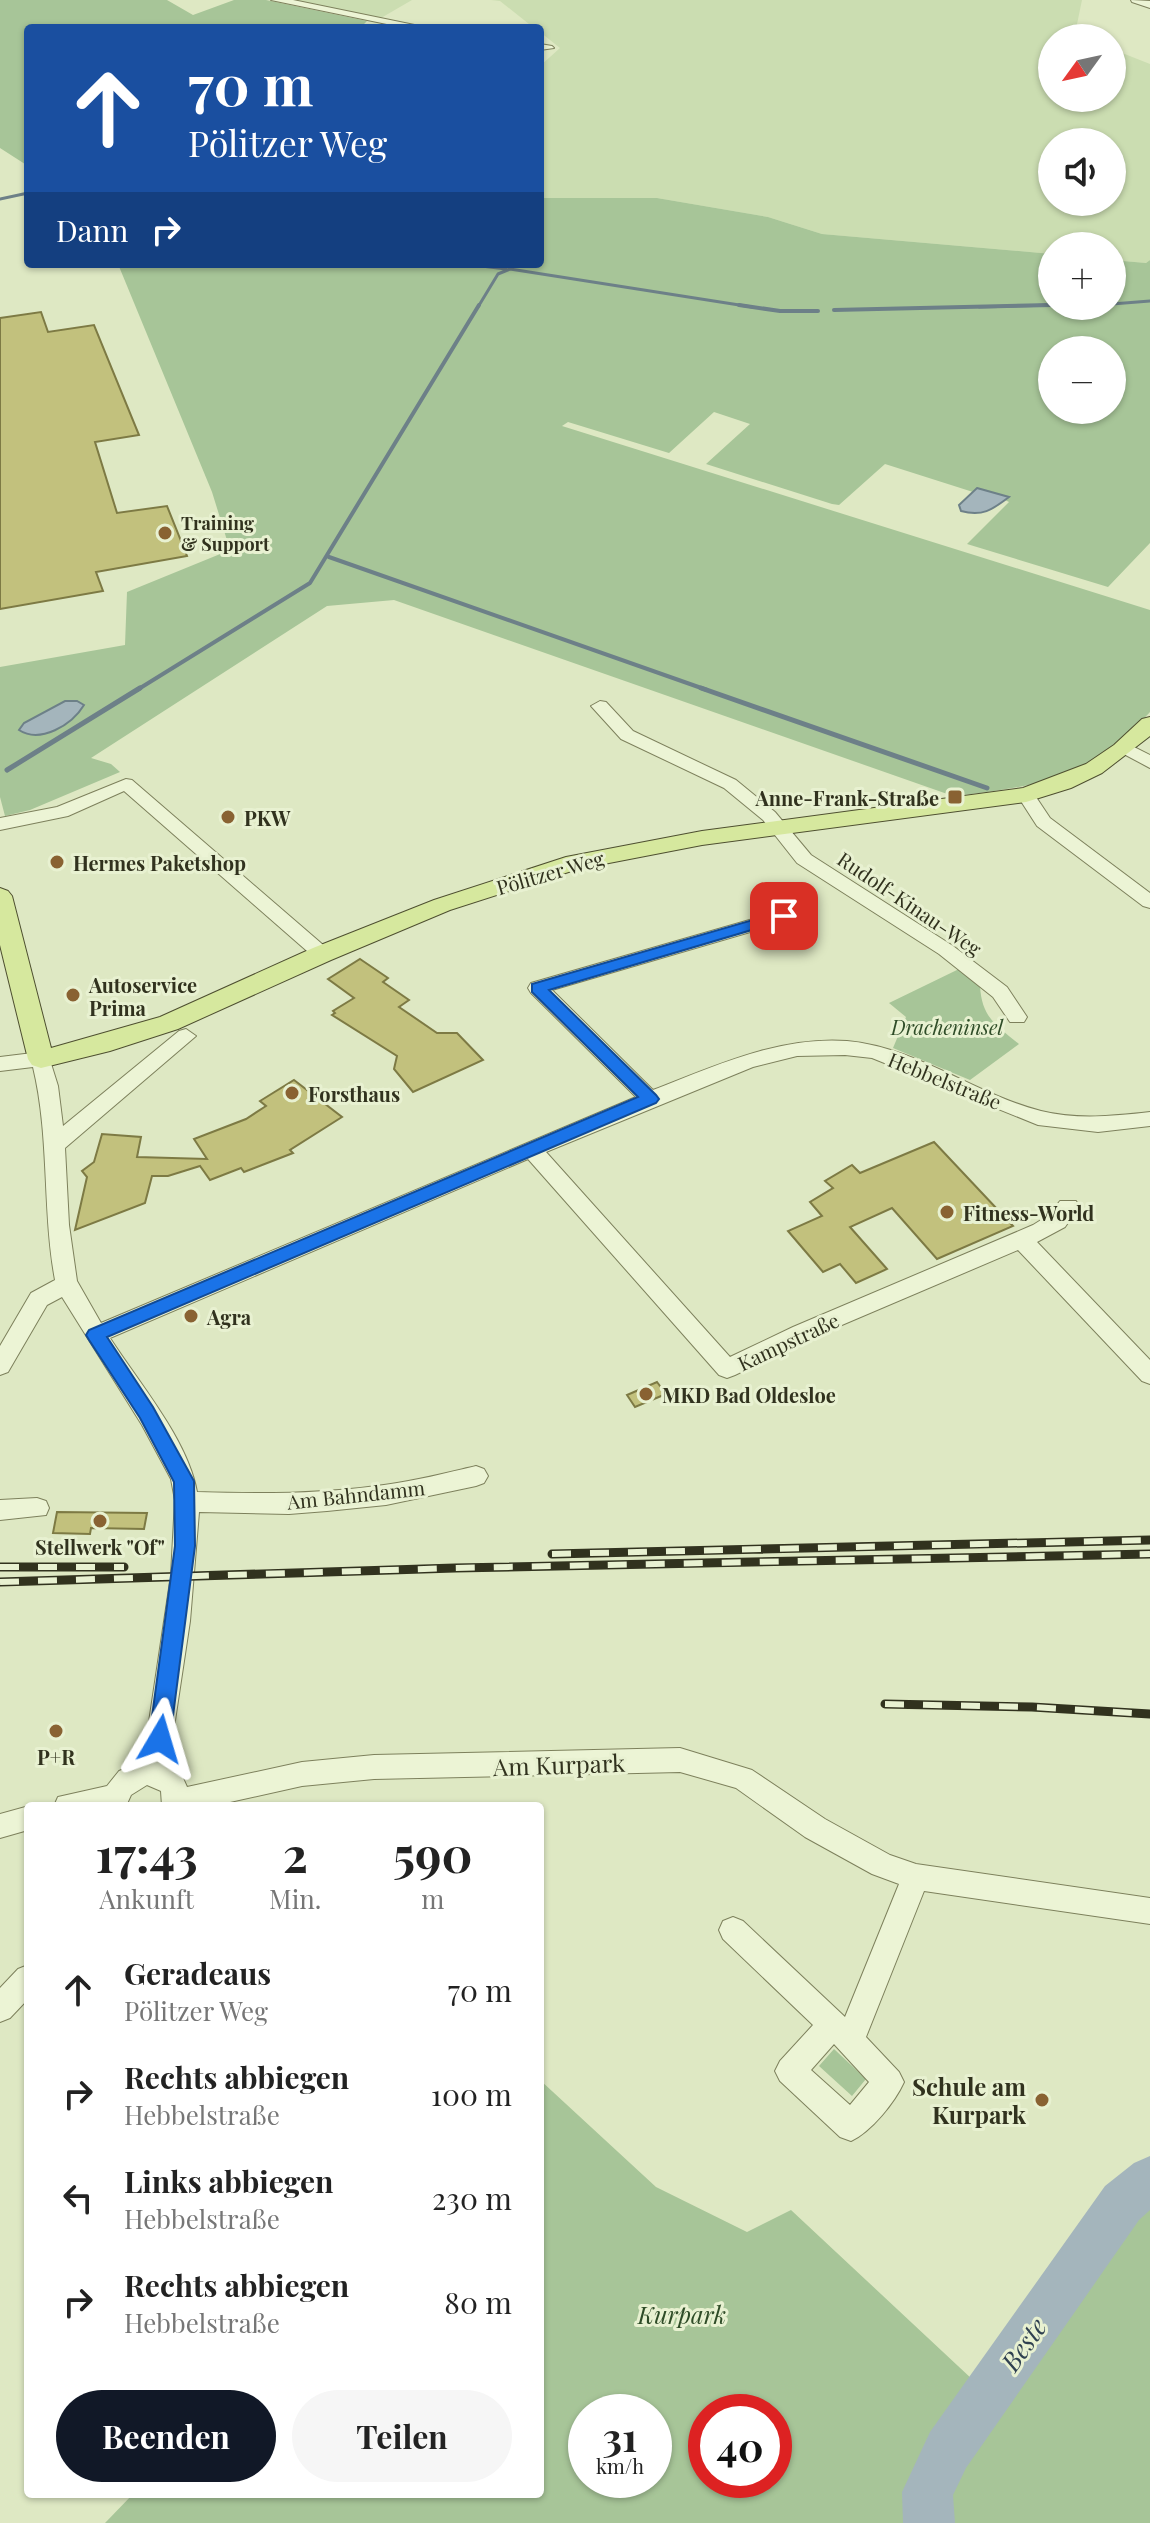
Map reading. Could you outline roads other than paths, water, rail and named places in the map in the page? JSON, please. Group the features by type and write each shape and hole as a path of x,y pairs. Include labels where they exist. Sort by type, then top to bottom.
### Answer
{"main road":[{"name":"Pölitzer Weg","path":"41,1059 101,1045 169,1023 322,954 457,900 574,862 651,846 1026,795 1068,783 1101,767 1150,724"},
{"path":"0,896 41,1059"}],"street":[{"path":"276,0 402,24"},
{"path":"1136,0 1150,5"},
{"name":"Rudolf-Kinau-Weg","path":"600,706 627,735 730,784 769,816 804,859 892,913 1000,992 1017,1017"},
{"path":"1126,748 1150,763"},
{"path":"0,824 62,812 126,784 322,954"},
{"path":"1026,795 1043,822 1150,902"},
{"path":"650,1099 538,988 784,916"},
{"path":"57,1143 186,1036"},
{"name":"Hebbelstraße","path":"96,1335 650,1099 747,1062 797,1049 845,1048 875,1052 904,1061 940,1080 1038,1118 1098,1125 1150,1119"},
{"path":"0,1064 41,1059 57,1143 55,1210 67,1284 96,1335 147,1412 184,1481 187,1502 185,1546 154,1773"},
{"name":"Kampstraße","path":"532,1150 727,1369 801,1333 1021,1239 1057,1221 1068,1207"},
{"path":"1021,1239 1150,1375"},
{"path":"0,1366 39,1299 67,1284"},
{"name":"Am Bahndamm","path":"187,1502 289,1504 327,1501 386,1495 476,1476"},
{"path":"0,1510 37,1508"},
{"name":"Am Kurpark","path":"184,1802 302,1774 360,1768 680,1760 743,1778 815,1828 882,1865 916,1877 1150,1911"},
{"path":"83,1802 99,1798 114,1802 125,1782 144,1773 154,1773 162,1775 174,1786 176,1802"},
{"path":"0,1826 24,1819"},
{"path":"733,1930 841,2032 916,1877"},
{"path":"0,2008 24,1983"}],"waterway":[{"path":"0,199 24,194"},
{"path":"498,268 506,269"},
{"path":"478,307 498,274 510,269 743,306"},
{"path":"1126,303 1150,301"},
{"path":"137,690 310,583 479,305"},
{"path":"834,310 1052,305 979,307"},
{"path":"743,306 780,311 818,311"},
{"path":"743,306 752,307"},
{"path":"329,557 707,690"},
{"path":"7,770 140,688"},
{"path":"701,688 987,788"},
{"name":"Beste","path":"929,2523 927,2492 948,2450 1122,2203 1150,2179"}],"railway":[{"path":"552,1554 1150,1540"},
{"path":"0,1582 455,1568 1150,1554"},
{"path":"0,1567 124,1567"},
{"path":"885,1704 1032,1707 1150,1714"}],"place":[{"name":"Training & Support","path":"165,533"},
{"name":"Anne-Frank-Straße","path":"955,797"},
{"name":"PKW","path":"228,817"},
{"name":"Hermes Paketshop","path":"57,862"},
{"name":"Autoservice Prima","path":"73,995"},
{"name":"Forsthaus","path":"292,1093"},
{"name":"Fitness-World","path":"947,1212"},
{"name":"Agra","path":"191,1316"},
{"name":"MKD Bad Oldesloe","path":"646,1394"},
{"name":"Stellwerk \"Of\"","path":"100,1521"},
{"name":"P+R","path":"56,1731"},
{"name":"Schule am Kurpark","path":"1042,2100"}],"park label":[{"name":"Dracheninsel","path":"947,1026"},
{"name":"Kurpark","path":"682,2314"}]}
